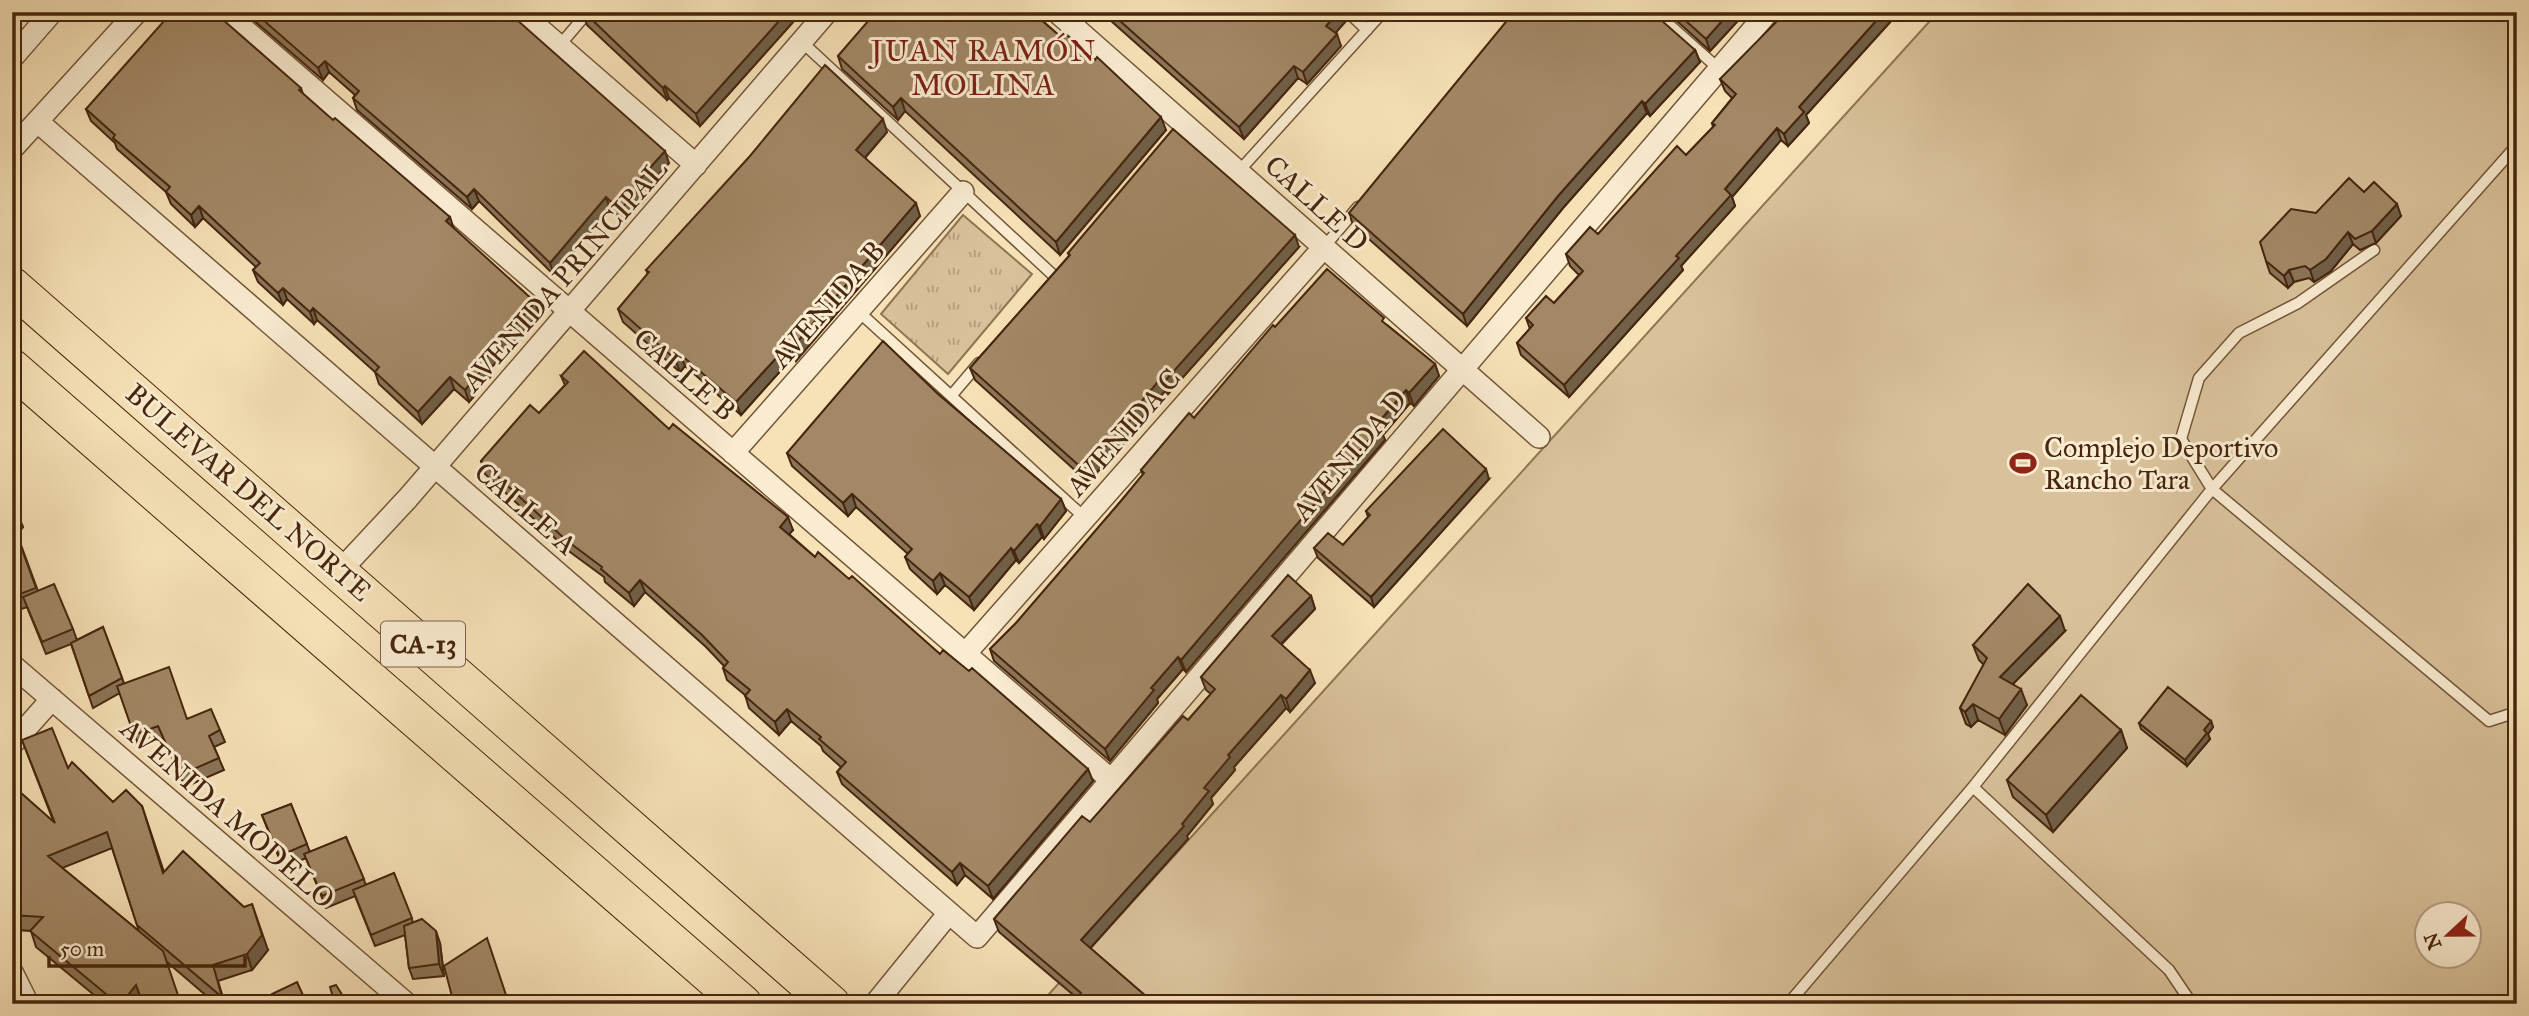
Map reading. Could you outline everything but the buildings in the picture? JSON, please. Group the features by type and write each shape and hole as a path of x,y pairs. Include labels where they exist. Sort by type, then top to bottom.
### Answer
{"highway":[{"name":"BULEVAR DEL NORTE","path":"12,286 831,1004"},
{"name":"CA-13","path":"12,368 743,1004"}],"street":[{"path":"12,58 52,12"},
{"path":"12,149 137,12"},
{"name":"CALLE B","path":"224,12 1110,779"},
{"path":"520,12 695,165"},
{"name":"AVENIDA PRINCIPAL","path":"340,571 436,466 827,12"},
{"name":"CALLE D","path":"1057,12 1178,128 1240,170 1539,437"},
{"name":"AVENIDA D","path":"977,937 1768,12"},
{"name":"CALLE A","path":"38,122 977,937"},
{"name":"AVENIDA B","path":"733,453 963,192"},
{"name":"AVENIDA C","path":"965,654 1324,247"},
{"name":"AVENIDA MODELO","path":"12,666 407,1004"},
{"path":"12,744 52,699"},
{"path":"875,1004 949,913"},
{"path":"12,972 28,1004"}],"lane":[{"path":"560,45 588,12"},
{"path":"1348,12 1367,30"},
{"path":"1240,170 1383,12"},
{"path":"1655,12 1718,69"},
{"path":"802,42 1054,275"},
{"path":"1788,1004 1973,787 2212,489 2517,145"},
{"path":"1324,247 1369,194"},
{"path":"2374,250 2298,303 2239,333 2199,377 2181,439 2212,489 2488,721 2517,712"},
{"path":"1045,285 1062,265"},
{"path":"858,312 1085,518"},
{"path":"951,396 985,356"},
{"path":"1973,787 2169,970 2192,1004"}],"green space":[{"name":"Complejo Deportivo Rancho Tara","path":"1938,12 2517,12 2517,1004 1040,1004"},
{"path":"963,215 1032,274 948,374 881,314"}],"place":[{"name":"Complejo Deportivo Rancho Tara","path":"2023,463"}],"district":[{"name":"JUAN RAMÓN MOLINA","path":"984,68"}]}
